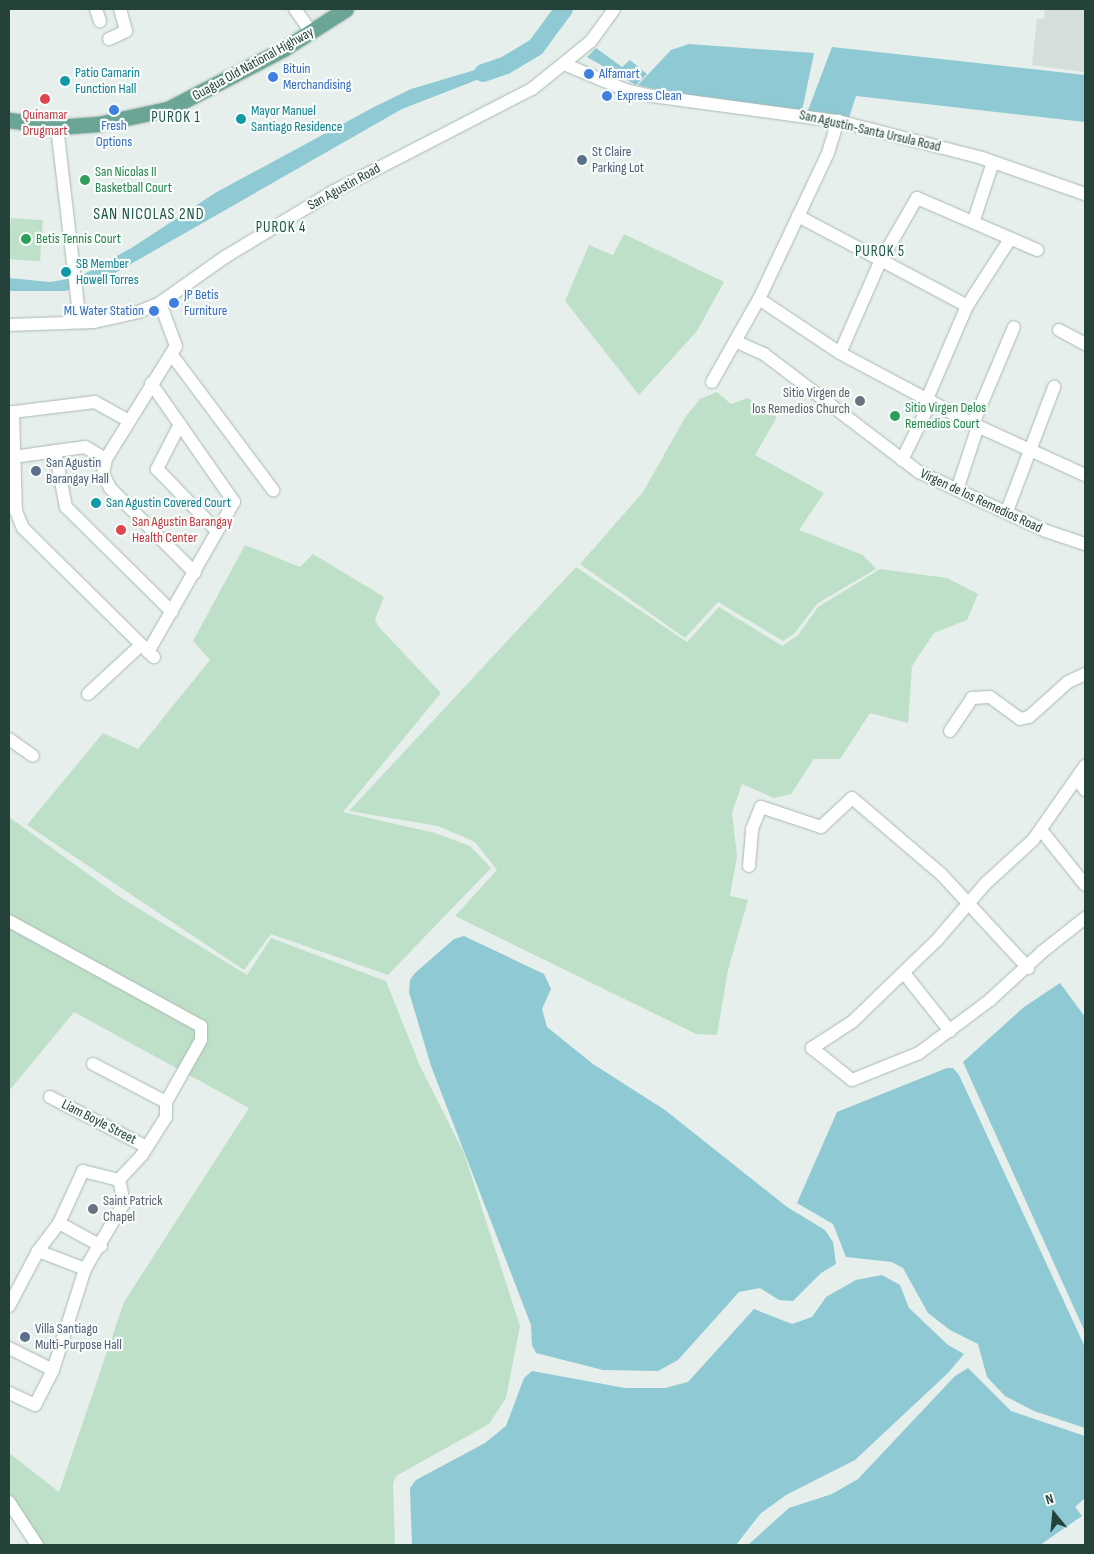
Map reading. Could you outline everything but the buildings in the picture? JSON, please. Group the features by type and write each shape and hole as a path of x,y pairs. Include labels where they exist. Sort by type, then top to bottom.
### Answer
{"main road":[{"name":"Guagua Old National Highway","path":"9,120 57,126 130,120 168,109 310,32 346,9"}],"street":[{"path":"108,38 126,31 120,9"},
{"path":"296,9 310,32"},
{"name":"San Agustin Road","path":"9,325 80,322 125,316 160,302 326,196 532,89 591,41 614,9"},
{"name":"San Agustin-Santa Ursula Road","path":"564,64 626,90 652,96 838,121 993,162 1085,194"},
{"path":"712,382 737,342 759,299 828,153 838,121"},
{"path":"57,126 73,277 80,322"},
{"path":"974,220 993,162"},
{"path":"840,353 880,262 917,198 974,220 1010,239 1037,250"},
{"path":"798,216 880,262 967,306"},
{"path":"902,460 929,400 967,306 1010,239"},
{"path":"759,299 840,353 975,425 1034,448 1085,475"},
{"path":"160,302 174,335 176,346 172,355 151,383 106,459 104,474 110,488 195,573"},
{"path":"957,490 975,425 1014,327"},
{"path":"1059,330 1085,344"},
{"name":"Virgen de los Remedios Road","path":"737,342 764,354 902,460 957,490 1008,511 1046,532 1085,544"},
{"path":"172,355 273,490"},
{"path":"88,694 148,651 232,508 233,498 151,383"},
{"path":"1008,511 1034,448 1054,387"},
{"path":"129,421 95,402 13,412 16,511 23,528 148,651"},
{"path":"180,424 157,469 217,531"},
{"path":"13,458 85,446 106,459"},
{"path":"55,451 66,507 172,612"},
{"path":"950,731 972,698 990,697 1020,720 1029,717 1068,682 1085,674"},
{"path":"9,739 33,756"},
{"path":"1085,766 1041,830 969,906 904,973 852,1022 812,1048 852,1080 919,1053 950,1031 1028,968 1085,918"},
{"path":"1077,779 1085,790"},
{"path":"749,866 752,829 761,807 822,827 852,798 942,875 1028,968"},
{"path":"1041,830 1085,885"},
{"path":"9,921 201,1026 201,1040 166,1102 166,1117 147,1147 119,1180"},
{"path":"904,973 950,1031"},
{"path":"93,1064 166,1102"},
{"name":"Liam Boyle Street","path":"50,1097 147,1147"},
{"path":"9,1306 38,1251 59,1223 83,1171 119,1180"},
{"path":"9,1393 36,1405 53,1370 85,1269 101,1246 124,1203 119,1180"},
{"path":"59,1223 101,1246"},
{"path":"38,1251 85,1269"},
{"path":"9,1348 53,1370"},
{"path":"9,1502 37,1545"}],"shaded area":[{"path":"1045,9 1085,9 1085,72 1032,65 1037,19 1044,19"}],"green space":[{"name":"Betis Tennis Court","path":"11,218 43,220 40,261 9,259"},
{"path":"624,234 724,282 697,331 639,395 565,301 589,245 613,255"},
{"path":"717,392 731,404 748,398 777,417 755,455 824,493 799,530 863,555 876,569 818,603 794,634 783,641 718,602 685,638 580,564 643,492 686,416 700,399"},
{"path":"245,545 300,567 313,554 384,597 375,619 378,626 441,693 343,812 435,833 470,846 491,868 388,975 271,934 244,970 27,825 103,733 138,749 210,660 193,641"},
{"path":"576,567 687,642 719,607 782,646 798,635 818,607 880,569 947,578 978,594 967,620 934,633 912,666 908,723 870,713 840,759 814,759 791,794 774,798 742,784 732,813 737,856 730,896 748,900 728,970 717,1035 696,1034 455,916 497,870 475,842 438,826 349,811"},
{"path":"9,817 120,897 247,975 271,938 386,981 420,1066 464,1153 520,1326 506,1398 489,1424 396,1476 393,1484 395,1545 41,1545 9,1495 9,1453 59,1492 124,1302 249,1108 74,1012 9,1091"}],"water":[{"path":"689,44 814,53 802,111 675,94 638,85 671,50"},
{"path":"832,47 1085,75 1085,122 856,96 849,118 807,113"},
{"path":"596,48 622,67 630,60 647,74 636,85 587,57"},
{"path":"502,62 505,69 402,109 108,277 65,291 9,291 9,278 50,282 79,277 133,247 215,193 374,107 411,89"},
{"path":"464,936 544,974 551,989 542,1009 547,1027 593,1064 665,1110 787,1207 825,1230 833,1242 836,1264 821,1273 793,1301 779,1300 760,1288 739,1292 678,1360 658,1371 603,1370 536,1353 532,1345 531,1325 431,1066 409,992 410,980 415,973 454,939"},
{"path":"1060,983 1085,1017 1085,1332 963,1062 1024,1007"},
{"path":"947,1068 953,1068 959,1075 1085,1347 1085,1428 1034,1411 1005,1396 987,1377 978,1344 950,1330 928,1313 903,1268 892,1262 846,1257 833,1224 797,1203 837,1112"},
{"path":"882,1275 900,1285 909,1308 948,1345 964,1354 948,1373 855,1460 786,1495 760,1514 736,1545 412,1545 410,1488 416,1480 485,1443 506,1426 524,1378 532,1371 625,1388 665,1388 688,1382 754,1309 792,1324 812,1317 826,1297 856,1280"},
{"path":"968,1368 1011,1411 1085,1436 1085,1498 1075,1507 1082,1516 1040,1545 748,1545 789,1508 832,1494 858,1479 955,1376"}],"waterway":[{"path":"483,73 506,65 536,47 564,9"}],"place":[{"name":"Alfamart","path":"589,74"},
{"name":"Bituin Merchandising","path":"273,77"},
{"name":"Patio Camarin Function Hall","path":"65,81"},
{"name":"Express Clean","path":"607,96"},
{"name":"Quinamar Drugmart","path":"45,99"},
{"name":"Fresh Options","path":"114,110"},
{"name":"Mayor Manuel Santiago Residence","path":"241,119"},
{"name":"St Claire Parking Lot","path":"582,160"},
{"name":"San Nicolas II Basketball Court","path":"85,180"},
{"name":"Betis Tennis Court","path":"26,239"},
{"name":"SB Member Howell Torres","path":"66,272"},
{"name":"JP Betis Furniture","path":"174,303"},
{"name":"ML Water Station","path":"154,311"},
{"name":"Sitio Virgen de los Remedios Church","path":"860,401"},
{"name":"Sitio Virgen Delos Remedios Court","path":"895,416"},
{"name":"San Agustin Barangay Hall","path":"36,471"},
{"name":"San Agustin Covered Court","path":"96,503"},
{"name":"San Agustin Barangay Health Center","path":"121,530"},
{"name":"Saint Patrick Chapel","path":"93,1209"},
{"name":"Villa Santiago Multi-Purpose Hall","path":"25,1337"}],"district":[{"name":"PUROK 1","path":"176,118"},
{"name":"SAN NICOLAS 2ND","path":"149,215"},
{"name":"PUROK 4","path":"281,228"},
{"name":"PUROK 5","path":"880,252"}]}
